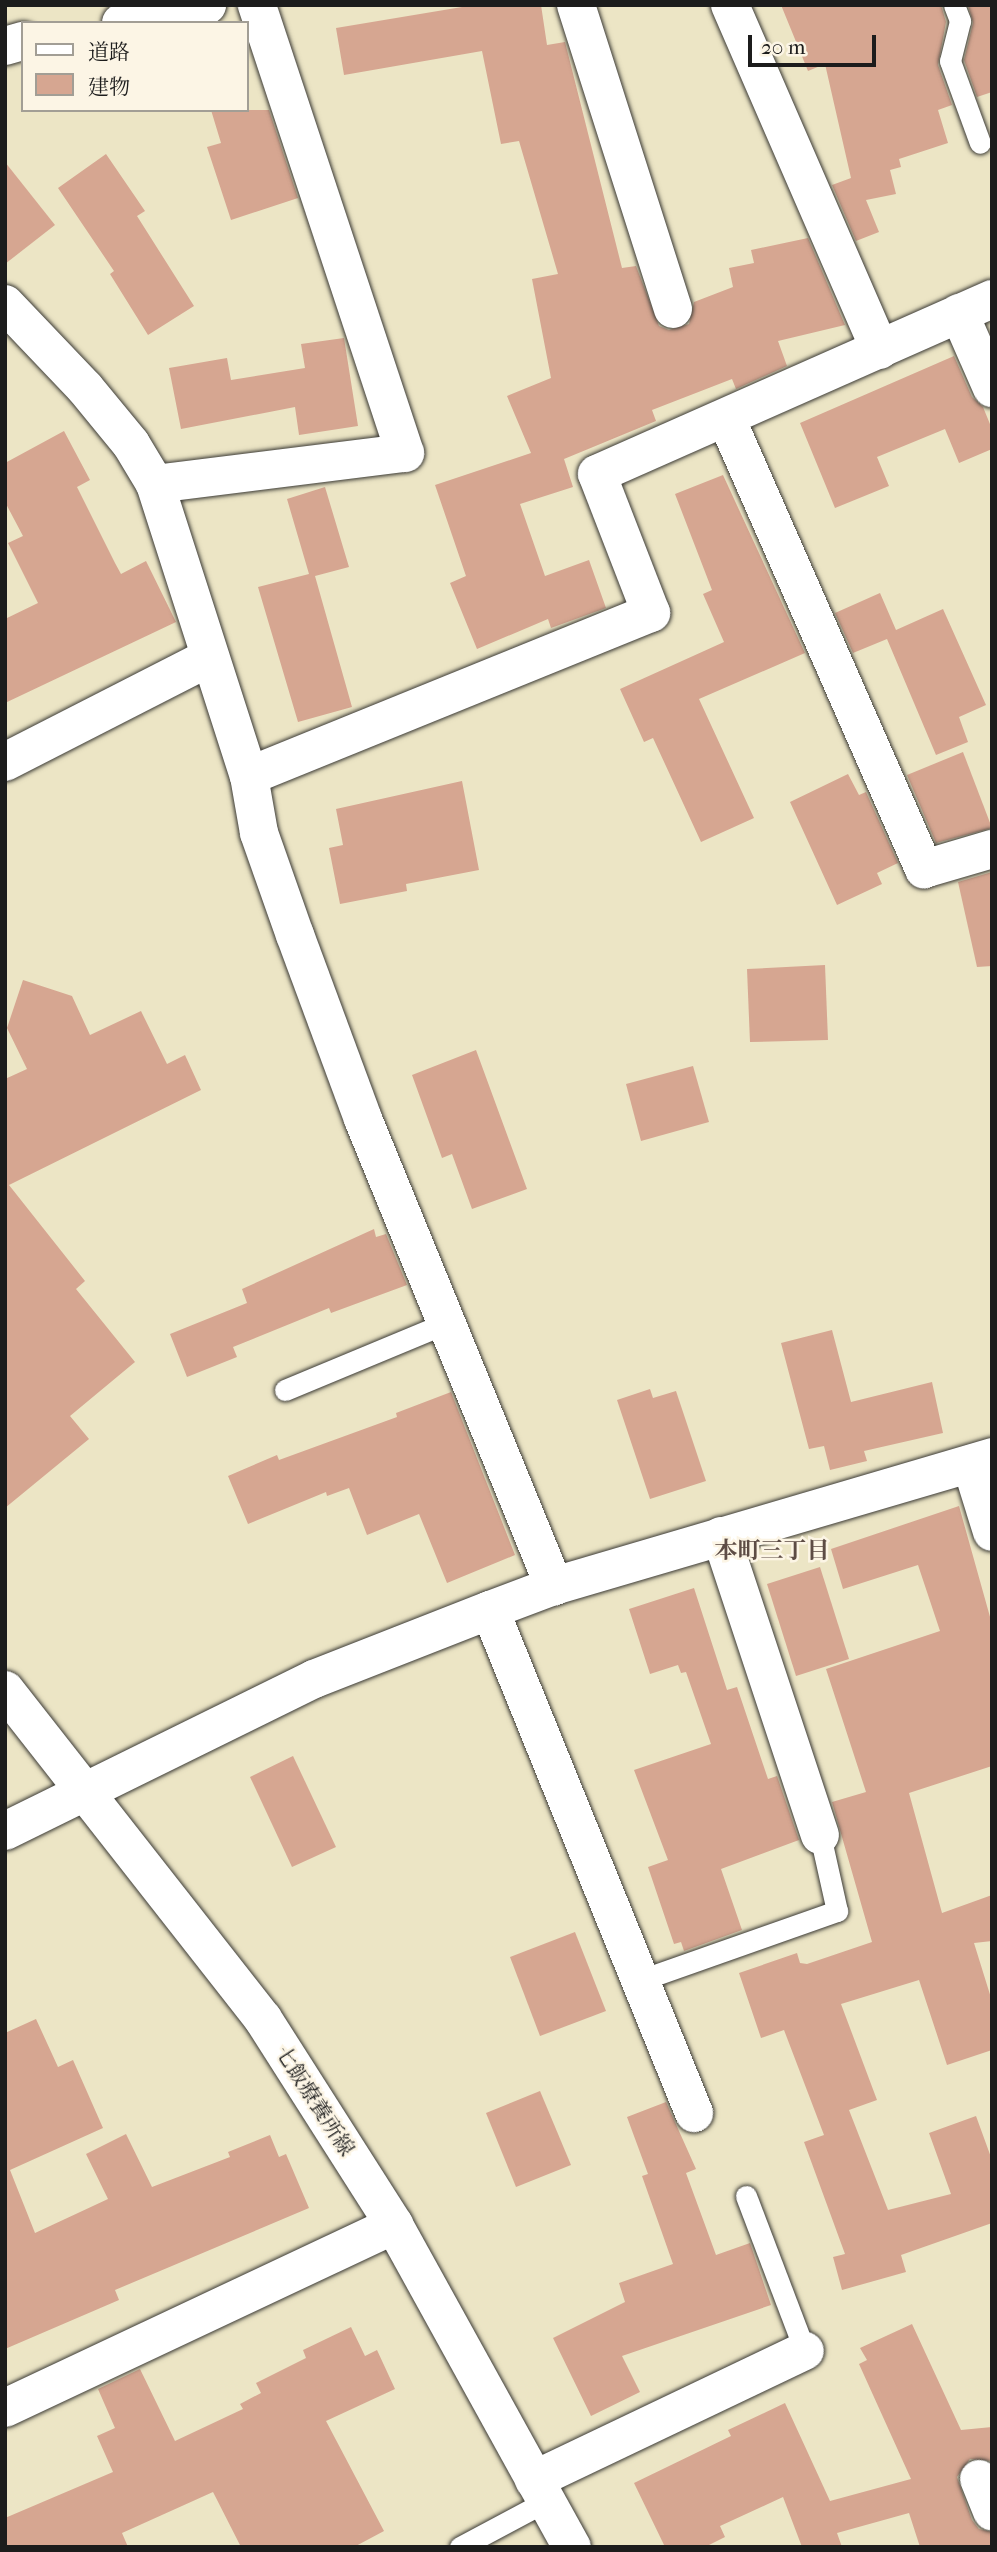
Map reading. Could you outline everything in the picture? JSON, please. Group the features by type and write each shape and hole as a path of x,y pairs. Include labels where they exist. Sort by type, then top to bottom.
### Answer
{"street":[{"path":"131,21 207,5"},
{"path":"155,484 405,453 257,5"},
{"path":"576,5 673,309"},
{"path":"730,5 880,350"},
{"path":"5,304 85,388 131,444 155,484 249,776 259,833 295,934 363,1119 554,1586"},
{"path":"249,776 651,613 597,474 976,306 992,388"},
{"path":"726,418 924,869 992,849"},
{"path":"5,762 210,657"},
{"path":"5,1831 85,1789 314,1679 554,1586 981,1460 992,1532"},
{"path":"721,1536 820,1835"},
{"path":"489,1610 694,2113"},
{"name":"七飯療養所線","path":"5,1690 263,2019 394,2225 572,2547"},
{"path":"5,2408 394,2225"},
{"path":"540,2490 805,2351"}],"lane":[{"path":"954,5 960,21 950,61 980,142"},
{"path":"285,1390 448,1322"},
{"path":"640,1980 837,1910 820,1835"},
{"path":"746,2196 805,2351"},
{"path":"460,2547 540,2490"}],"building":[{"path":"474,5 541,5 547,45 565,42 622,268 636,266 659,326 669,330 689,324 694,302 733,287 729,268 754,263 751,250 808,238 845,325 778,341 787,366 736,389 732,379 652,410 656,421 564,459 573,487 520,504 545,576 589,560 606,608 551,628 548,619 477,649 450,583 466,576 435,485 531,453 507,396 551,378 532,279 558,274 519,141 501,144 482,51 344,75 336,28"},
{"path":"781,5 941,5 946,22 938,65 952,105 938,110 948,143 899,159 901,167 890,170 896,194 866,200 879,232 856,241 832,185 851,178 825,64 808,71"},
{"path":"968,5 992,5 992,92 977,97 964,60 973,23"},
{"path":"269,110 298,198 231,220 207,147 221,143 212,112"},
{"path":"106,154 145,211 137,216 194,306 148,335 110,274 114,271 58,188"},
{"path":"5,162 55,225 5,264"},
{"path":"344,338 358,426 299,435 295,407 181,429 169,368 227,358 231,380 305,368 301,344"},
{"path":"954,356 972,397 983,407 992,429 992,449 959,463 945,429 877,457 889,486 835,508 800,423"},
{"path":"64,431 90,480 77,487 121,574 146,561 176,622 5,703 5,619 38,603 8,543 23,536 5,502 5,463"},
{"path":"723,475 805,653 699,699 754,818 701,842 653,738 644,742 620,689 724,642 703,594 712,590 675,494"},
{"path":"325,487 349,567 315,576 352,707 298,722 258,587 309,574 287,499"},
{"path":"880,593 896,630 943,609 986,705 959,717 968,742 936,755 887,639 853,653 835,613"},
{"path":"963,752 992,828 936,843 907,775"},
{"path":"848,774 859,795 866,792 898,863 877,873 882,884 837,905 790,802"},
{"path":"462,781 479,870 406,884 407,891 340,904 329,848 343,845 336,809"},
{"path":"992,872 992,966 977,967 958,882"},
{"path":"825,965 828,1040 750,1042 747,969"},
{"path":"23,980 72,996 90,1035 141,1011 167,1064 185,1055 201,1090 9,1185 85,1281 76,1289 135,1362 70,1416 89,1439 5,1508 5,1079 27,1069 7,1028"},
{"path":"476,1050 527,1189 472,1209 452,1154 442,1158 412,1075"},
{"path":"693,1066 709,1122 641,1141 626,1084"},
{"path":"374,1229 376,1237 386,1234 407,1285 331,1313 329,1308 233,1347 237,1357 187,1377 170,1334 247,1303 242,1289"},
{"path":"832,1330 851,1402 932,1382 943,1433 864,1451 867,1461 830,1470 824,1446 809,1449 781,1343"},
{"path":"650,1389 653,1398 676,1391 706,1481 650,1499 617,1400"},
{"path":"451,1392 515,1555 447,1583 419,1514 367,1535 349,1488 327,1496 326,1492 248,1524 228,1476 277,1455 279,1460 397,1417 396,1413"},
{"path":"959,1506 992,1624 992,1766 909,1793 942,1913 992,1895 992,1941 974,1943 992,2001 992,2050 947,2065 919,1980 841,2004 877,2100 849,2110 888,2210 951,2194 929,2133 976,2116 992,2160 992,2223 901,2255 906,2272 842,2290 833,2257 845,2254 804,2142 824,2135 784,2030 761,2038 739,1973 797,1953 800,1963 807,1964 872,1942 832,1802 866,1792 826,1669 940,1631 918,1565 843,1589 831,1549"},
{"path":"820,1567 849,1659 796,1676 767,1584"},
{"path":"694,1588 727,1690 737,1687 768,1779 777,1776 799,1840 721,1869 742,1930 684,1951 681,1942 674,1944 648,1867 668,1860 634,1770 711,1744 686,1672 681,1673 678,1665 650,1674 629,1609"},
{"path":"293,1756 336,1847 292,1867 250,1777"},
{"path":"575,1932 606,2011 540,2036 510,1957"},
{"path":"36,2019 58,2067 73,2060 103,2128 10,2170 35,2233 108,2199 86,2154 126,2134 152,2187 230,2157 228,2152 270,2135 279,2157 286,2154 309,2208 115,2290 119,2300 5,2349 5,2033"},
{"path":"540,2091 571,2165 516,2187 486,2113"},
{"path":"666,2102 696,2169 686,2173 716,2255 750,2243 771,2305 622,2356 640,2392 591,2416 553,2338 625,2302 619,2283 673,2264 642,2176 648,2174 627,2117"},
{"path":"912,2324 961,2430 992,2427 992,2461 970,2459 957,2477 972,2520 979,2529 992,2532 992,2547 920,2547 909,2513 837,2533 842,2547 802,2547 783,2497 720,2526 725,2537 705,2547 665,2547 634,2483 731,2436 728,2430 785,2403 830,2501 911,2479 859,2364 867,2360 860,2348"},
{"path":"351,2327 365,2356 377,2350 395,2389 326,2421 384,2531 354,2547 241,2547 213,2492 122,2533 128,2547 5,2547 5,2518 113,2472 97,2436 115,2428 98,2389 140,2369 175,2441 243,2409 240,2404 261,2393 256,2383 306,2358 303,2350"}],"district":[{"name":"本町三丁目","path":"772,1551"}]}
